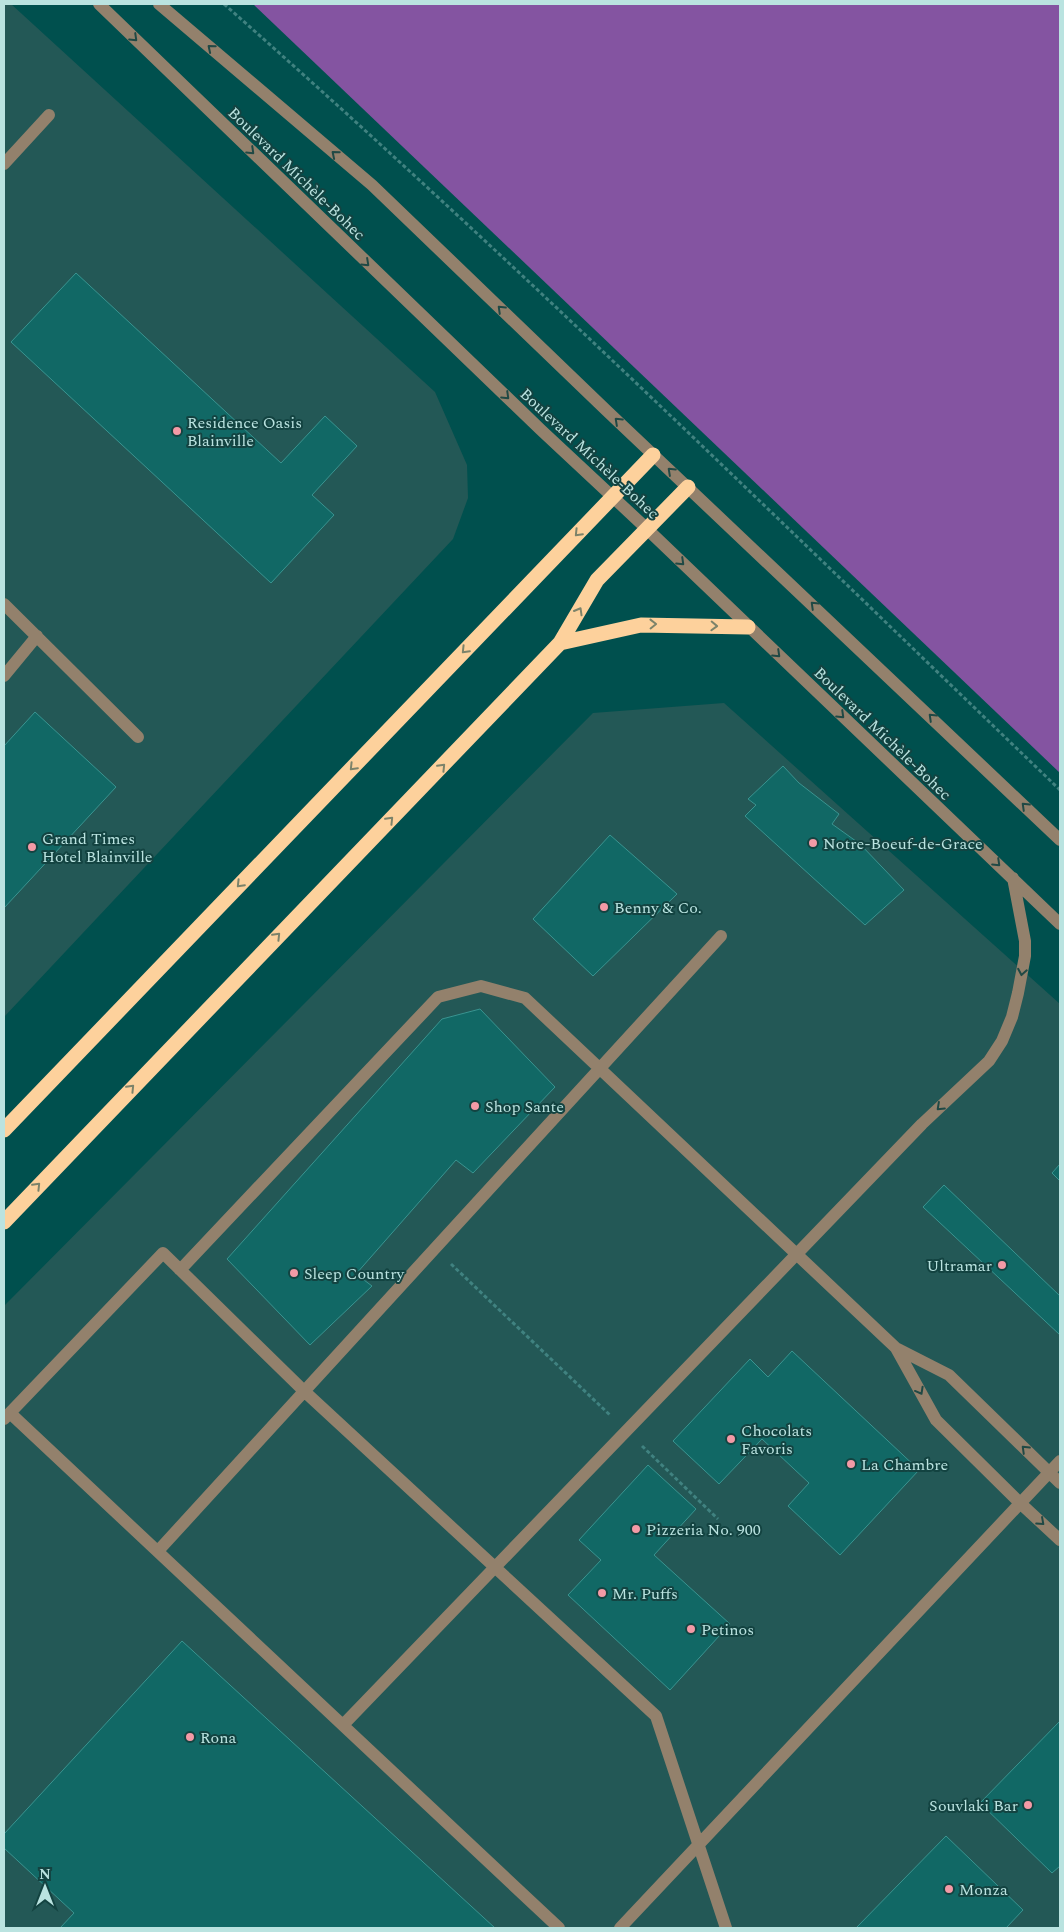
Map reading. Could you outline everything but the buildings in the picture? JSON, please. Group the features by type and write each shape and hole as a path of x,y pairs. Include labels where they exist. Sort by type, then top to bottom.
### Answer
{"highway":[{"path":"4,1130 654,455"},
{"path":"4,1222 560,643 597,580 688,487"},
{"path":"560,643 641,625 748,627"}],"street":[{"name":"Boulevard Michèle-Bohec","path":"99,4 331,229 1060,924"},
{"name":"Boulevard Michèle-Bohec","path":"159,4 372,185 1060,840"},
{"path":"4,162 49,115"},
{"path":"4,604 138,737"},
{"path":"4,676 38,636"},
{"path":"343,1726 922,1124 990,1061 1002,1041 1012,1017 1024,956 1025,941 1013,878"},
{"path":"158,1551 721,936"},
{"path":"180,1270 438,998 481,986 524,998 896,1348 949,1374 1060,1483"},
{"path":"559,1928 158,1551 7,1416 163,1253 304,1391 656,1716 726,1928"},
{"path":"896,1348 936,1420 1020,1504 1060,1540"},
{"path":"620,1928 1060,1461"}],"path":[{"path":"224,4 300,71 503,258 1060,790"},
{"path":"448,1261 718,1519"}],"shaded area":[{"path":"4,4 11,4 435,392 467,465 468,498 453,539 4,1017"},
{"path":"253,4 1060,4 1060,773"},
{"path":"724,703 1060,1004 1060,1928 4,1928 4,1306 593,713"}],"place":[{"name":"Residence Oasis Blainville","path":"177,431"},
{"name":"Notre-Boeuf-de-Grace","path":"813,843"},
{"name":"Grand Times Hotel Blainville","path":"32,847"},
{"name":"Benny & Co.","path":"604,907"},
{"name":"Shop Sante","path":"475,1106"},
{"name":"Ultramar","path":"1002,1265"},
{"name":"Sleep Country","path":"294,1273"},
{"name":"Chocolats Favoris","path":"731,1439"},
{"name":"La Chambre","path":"851,1464"},
{"name":"Pizzeria No. 900","path":"636,1529"},
{"name":"Mr. Puffs","path":"602,1593"},
{"name":"Petinos","path":"691,1629"},
{"name":"Rona","path":"190,1737"},
{"name":"Souvlaki Bar","path":"1028,1805"},
{"name":"Monza","path":"949,1889"}]}
